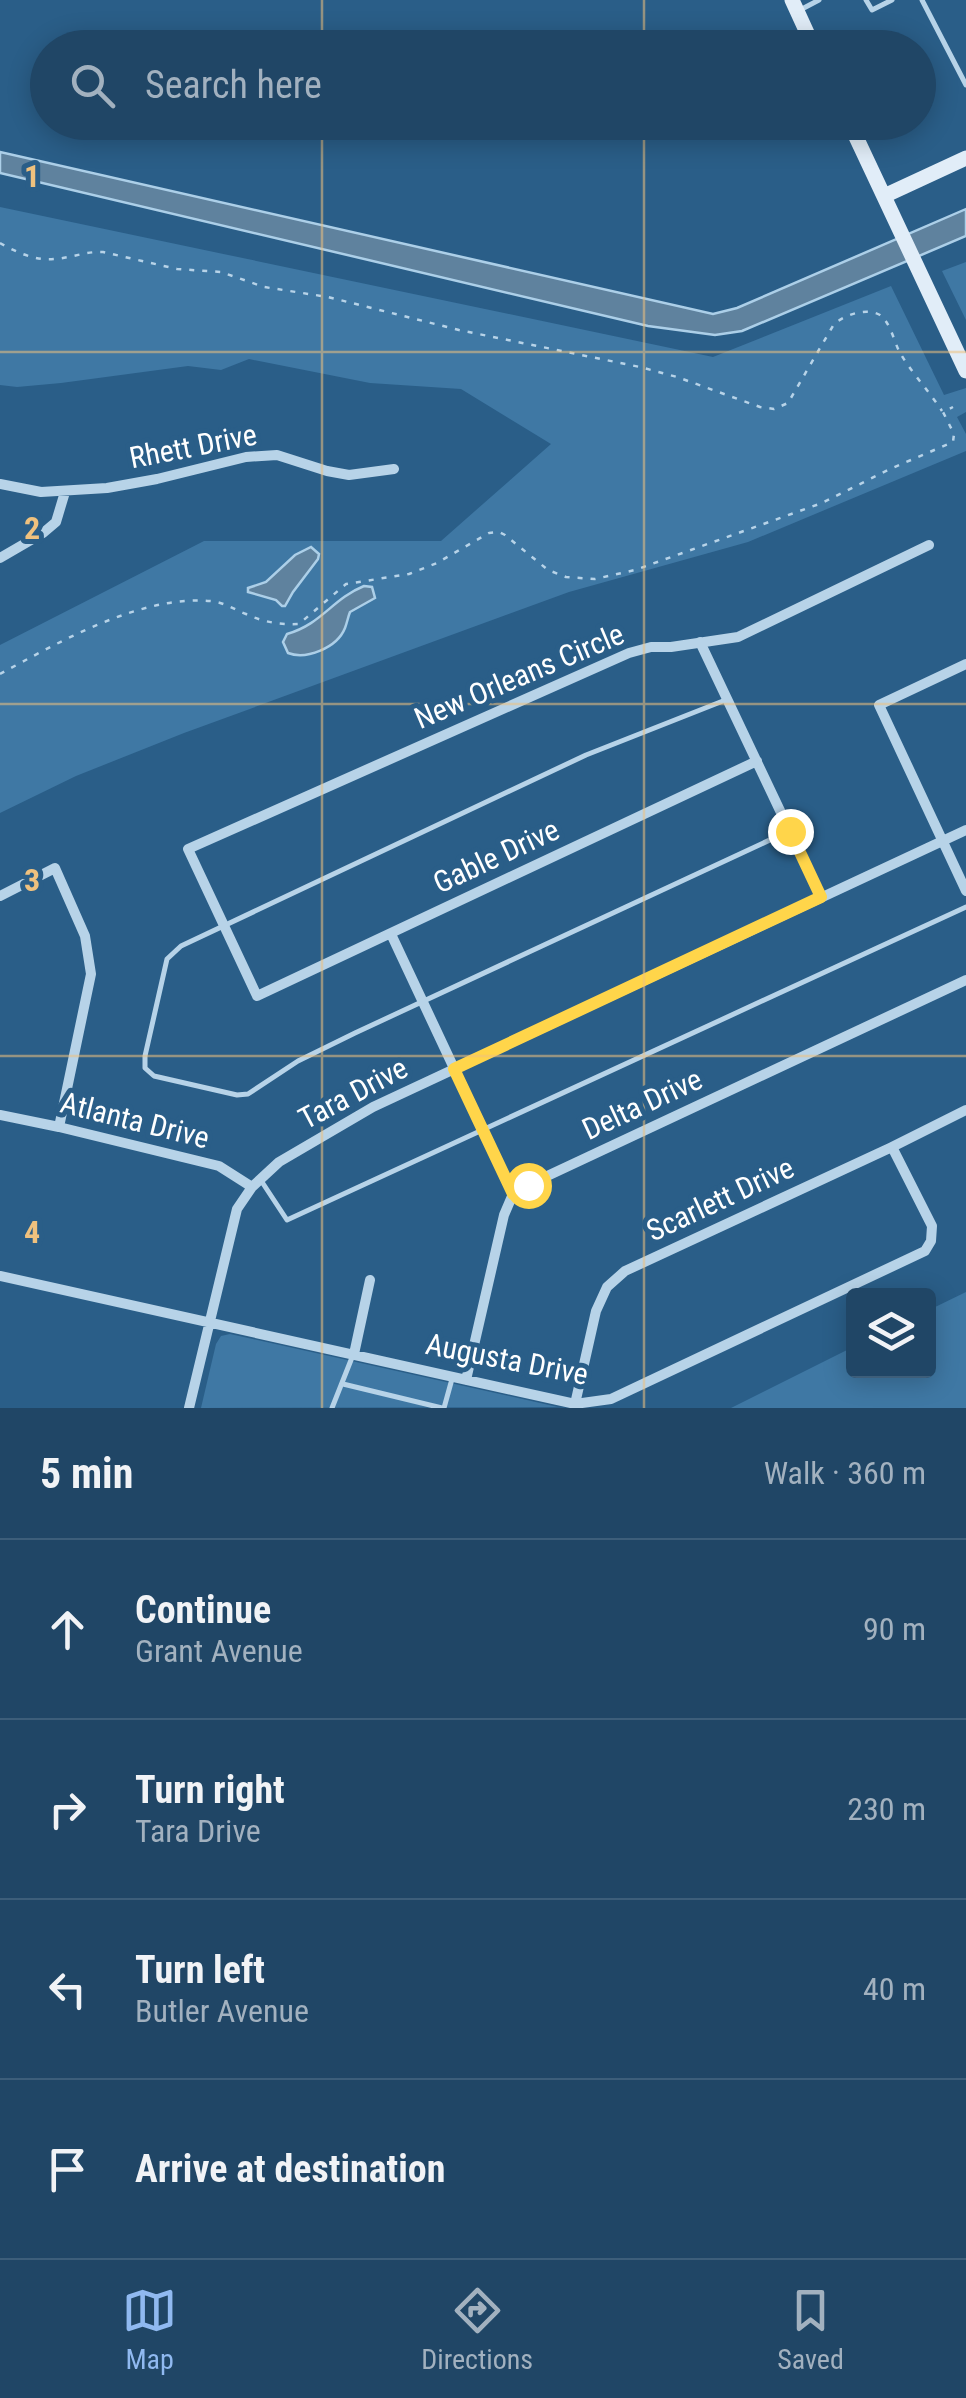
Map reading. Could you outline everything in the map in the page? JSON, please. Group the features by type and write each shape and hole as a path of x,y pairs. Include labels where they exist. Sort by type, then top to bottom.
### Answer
{"main road":[{"path":"794,6 805,30"},
{"path":"858,140 966,371"},
{"path":"884,196 966,158"}],"street":[{"name":"Rhett Drive","path":"0,484 41,492 107,488 246,457 277,455 349,475 394,469"},
{"path":"0,558 56,522 65,492"},
{"name":"New Orleans Circle","path":"224,926 188,849 630,653 738,637 929,545"},
{"path":"700,642 821,897"},
{"path":"966,664 880,706 966,891"},
{"name":"Gable Drive","path":"224,926 257,996 757,761"},
{"name":"Tara Drive","path":"190,1408 237,1209 278,1162 373,1107 966,830"},
{"path":"0,896 54,868 86,936 91,974 59,1127"},
{"path":"391,934 513,1194 499,1234 466,1380"},
{"name":"Delta Drive","path":"513,1194 966,980"},
{"name":"Scarlett Drive","path":"575,1404 596,1311 608,1287 625,1271 966,1110"},
{"name":"Atlanta Drive","path":"0,1116 219,1166 256,1184"},
{"name":"Augusta Drive","path":"0,1276 575,1404 611,1399 925,1251 931,1241 932,1226 892,1147"},
{"path":"354,1354 370,1280"}],"lane":[{"path":"794,6 819,0"},
{"path":"866,0 872,10 892,0"},
{"path":"922,0 966,85"},
{"path":"728,700 586,755 182,946 167,959 145,1068 154,1076 236,1095 248,1094 298,1061 790,831"},
{"path":"256,1184 287,1220 966,907"},
{"path":"332,1408 354,1354"},
{"path":"342,1384 443,1408 453,1376"}],"path":[{"path":"0,242 17,252 53,260 93,251 177,269 221,272 264,287 640,367 774,409 788,403 834,324 856,313 878,314 954,434 953,442 890,468 822,503 635,570 595,579 566,577 548,570 505,535 489,532 437,564 410,574 346,584 299,624 272,623 224,602 159,603 89,629 0,674"},
{"path":"943,412 953,407"}],"shaded area":[{"path":"0,152 713,314 737,308 966,209 966,236 742,331 715,335 648,326 0,173"},
{"path":"0,207 713,357 891,286 944,395 966,388 966,412 957,417 966,434 966,451 748,542 569,592 184,733 76,776 0,813 0,645 204,541 441,541 551,444 461,389 370,383 249,359 221,370 188,366 61,383 0,385"},
{"path":"966,262 966,320 942,271"},
{"path":"311,547 319,554 318,559 285,606 248,592 248,588 266,582 295,555"},
{"path":"364,586 372,587 375,598 350,612 335,641 312,653 288,653 283,642 287,634 309,624"},
{"path":"966,1292 966,1408 731,1408 846,1350 846,1378 936,1378 936,1307"},
{"path":"230,1334 558,1407 201,1408 216,1344 221,1336"}],"route":[{"path":"528,1185 513,1194 454,1069 821,897 790,831"}]}
